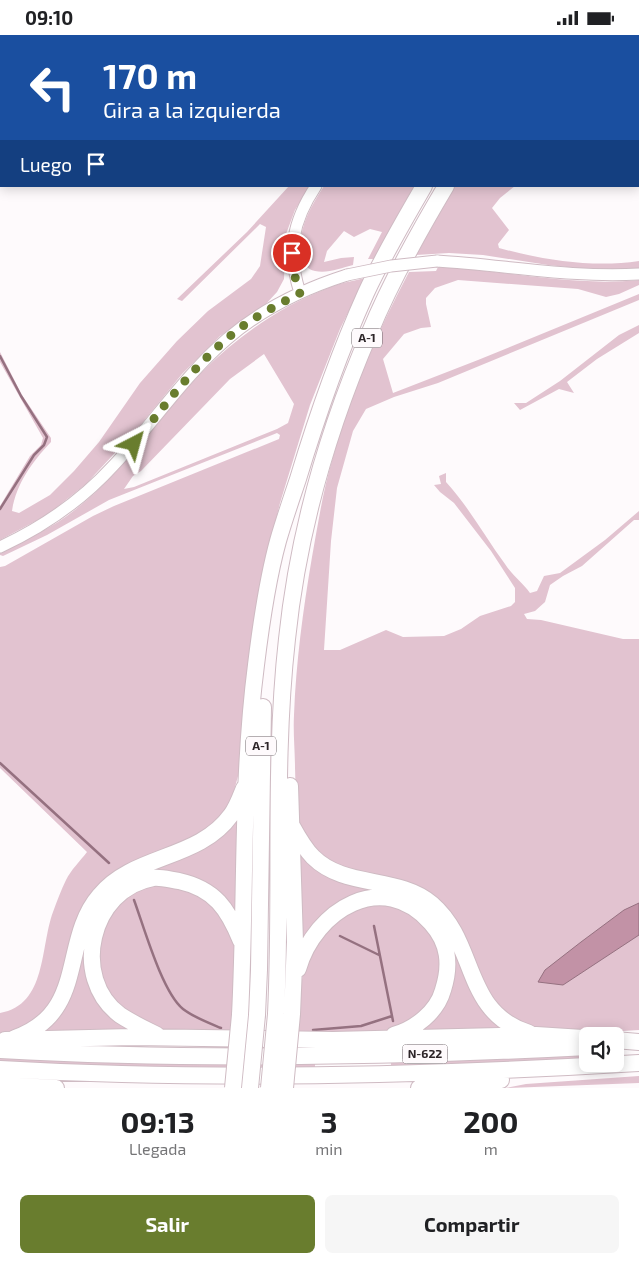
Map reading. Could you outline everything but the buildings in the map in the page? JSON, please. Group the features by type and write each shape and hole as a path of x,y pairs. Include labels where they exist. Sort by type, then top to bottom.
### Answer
{"highway":[{"name":"A-1","path":"250,1088 256,1015 260,912 264,682 276,578 297,481 315,423 367,292 393,239 423,187"},
{"name":"A-1","path":"269,1088 284,1014 278,939 280,752 286,641 305,533 322,465 337,417 370,331 413,242 445,187"},
{"path":"233,1088 240,1015 251,713 262,626 278,542 297,481"},
{"path":"286,641 295,943 294,984"},
{"path":"2,1043 31,1031 50,1015 58,1004 70,978 84,919 90,907 108,885 130,871 193,846 208,837 230,816 247,782"},
{"path":"291,825 313,857 325,866 340,873 392,885 421,896 430,903 449,923 458,939 481,994 490,1009 500,1019 516,1029 536,1035"},
{"path":"164,1038 120,1015 107,1002 98,987 92,969 92,949 97,927 109,905 122,892 154,878 190,884 205,890 217,899 235,926 243,946"},
{"path":"285,1088 284,1014 299,966 313,937 332,915 353,902 370,898 397,899 425,915 443,938 447,952 447,978 442,996 433,1009 420,1022 400,1034 384,1038"},
{"path":"2,1043 164,1038 314,1040 536,1035 579,1037"},
{"path":"624,1041 639,1043"},
{"name":"N-622","path":"2,1043 153,1056 355,1056 579,1047"},
{"path":"624,1044 639,1043"},
{"name":"N-622","path":"624,1064 639,1063"},
{"name":"N-622","path":"0,1069 260,1076 519,1070 579,1066"},
{"path":"419,1088 571,1075 579,1070"},
{"path":"485,1088 506,1080"},
{"path":"0,1085 56,1088"}],"street":[{"path":"300,293 295,277 292,253 295,228 316,187"},
{"path":"0,547 41,526 90,489 128,450 205,360 250,322 300,293 347,275 391,266 436,261 583,275 639,274"}],"shaded area":[{"path":"288,187 309,187 295,210 286,234 284,279 277,292 265,305 220,336 182,374 139,427 86,484 47,515 0,540 0,506 30,456 41,445 43,438 0,362 0,352 22,395 51,438 51,442 37,457 17,492 12,511 19,513 50,495 74,471 99,442 140,383 177,341 208,311 251,279 260,266 266,227 260,224 182,301 177,299 247,232"},
{"path":"323,187 413,187 374,259 368,259 382,232 370,229 354,237 344,231 327,251 324,262 354,257 353,265 324,272 310,269 305,265 302,257 301,235 314,202"},
{"path":"454,187 514,187 500,198 492,208 509,230 498,244 499,248 568,262 604,264 639,261 639,269 595,270 483,255 449,253 416,255"},
{"path":"438,267 564,280 614,282 639,280 639,285 619,294 606,297 578,289 458,280 435,288 426,298 431,327 421,328 404,334 383,359 393,393 639,294 639,300 438,383 394,397 366,409 353,431 337,488 331,541 324,650 340,650 386,630 403,637 444,636 461,629 480,616 511,606 515,602 515,588 491,551 454,503 434,485 441,484 439,476 446,473 446,482 470,512 508,568 530,593 537,591 544,576 560,573 605,540 639,511 639,520 634,520 582,566 550,585 545,602 535,611 524,614 527,619 541,620 623,639 639,639 639,1030 624,1031 624,1027 579,1027 579,1032 545,1031 529,1028 512,1020 488,996 457,924 338,865 318,852 304,834 298,816 294,735 296,675 309,577 326,482 356,386 386,317 409,272 436,271"},
{"path":"365,278 340,329 310,405 280,503 264,569 240,769 230,805 204,832 96,889 83,905 73,928 61,986 56,999 32,1024 10,1033 0,1033 0,1013 15,1008 26,999 34,987 43,957 49,926 59,896 68,876 87,852 0,768 0,567 114,506 279,439 280,435 277,433 109,500 47,535 3,556 0,555 0,552 58,522 94,494 127,460 202,372 245,334 277,313 311,295 337,285","holes":["264,354 294,404 288,423 277,429 134,487 124,489 133,476 141,471 230,379"]},
{"path":"639,325 639,333 597,359 567,382 574,393 559,389 520,410 514,403 526,403 560,381 619,335"},
{"path":"237,814 236,914 222,896 198,881 177,876 154,875 136,879 119,889 101,906 93,920 86,952 91,984 109,1013 137,1032 38,1034 61,1008 71,989 83,936 96,905 106,894 130,877 185,856 210,843 229,825"},
{"path":"299,848 429,905 505,1030 421,1031 440,1010 442,927 377,892 300,948"},
{"path":"165,884 195,892 220,911 234,945 236,963 233,1034 164,1030 127,1013 112,999 97,974 100,929 112,909 143,887"},
{"path":"639,903 639,935 563,985 538,982 545,970 624,910"},
{"path":"392,904 421,919 438,943 443,980 427,1009 404,1025 387,1030 298,1034 299,1001 303,973 314,948 339,918 356,908"},
{"path":"579,1053 579,1059 391,1068 391,1062"},
{"path":"0,1055 315,1064 315,1068 213,1070 0,1063"},
{"path":"639,1076 639,1083 505,1088 526,1084"}],"waterway":[{"path":"0,356 21,396 47,437 44,445 34,455 0,509"},
{"path":"0,763 109,863"},
{"path":"134,900 148,942 175,1001 191,1015 221,1028"},
{"path":"374,926 392,1016"},
{"path":"340,936 379,955"},
{"path":"313,1030 361,1026 392,1016 393,1021"}],"route":[{"path":"134,444 184,382 227,339 273,307 300,293 295,277 292,253"}]}
